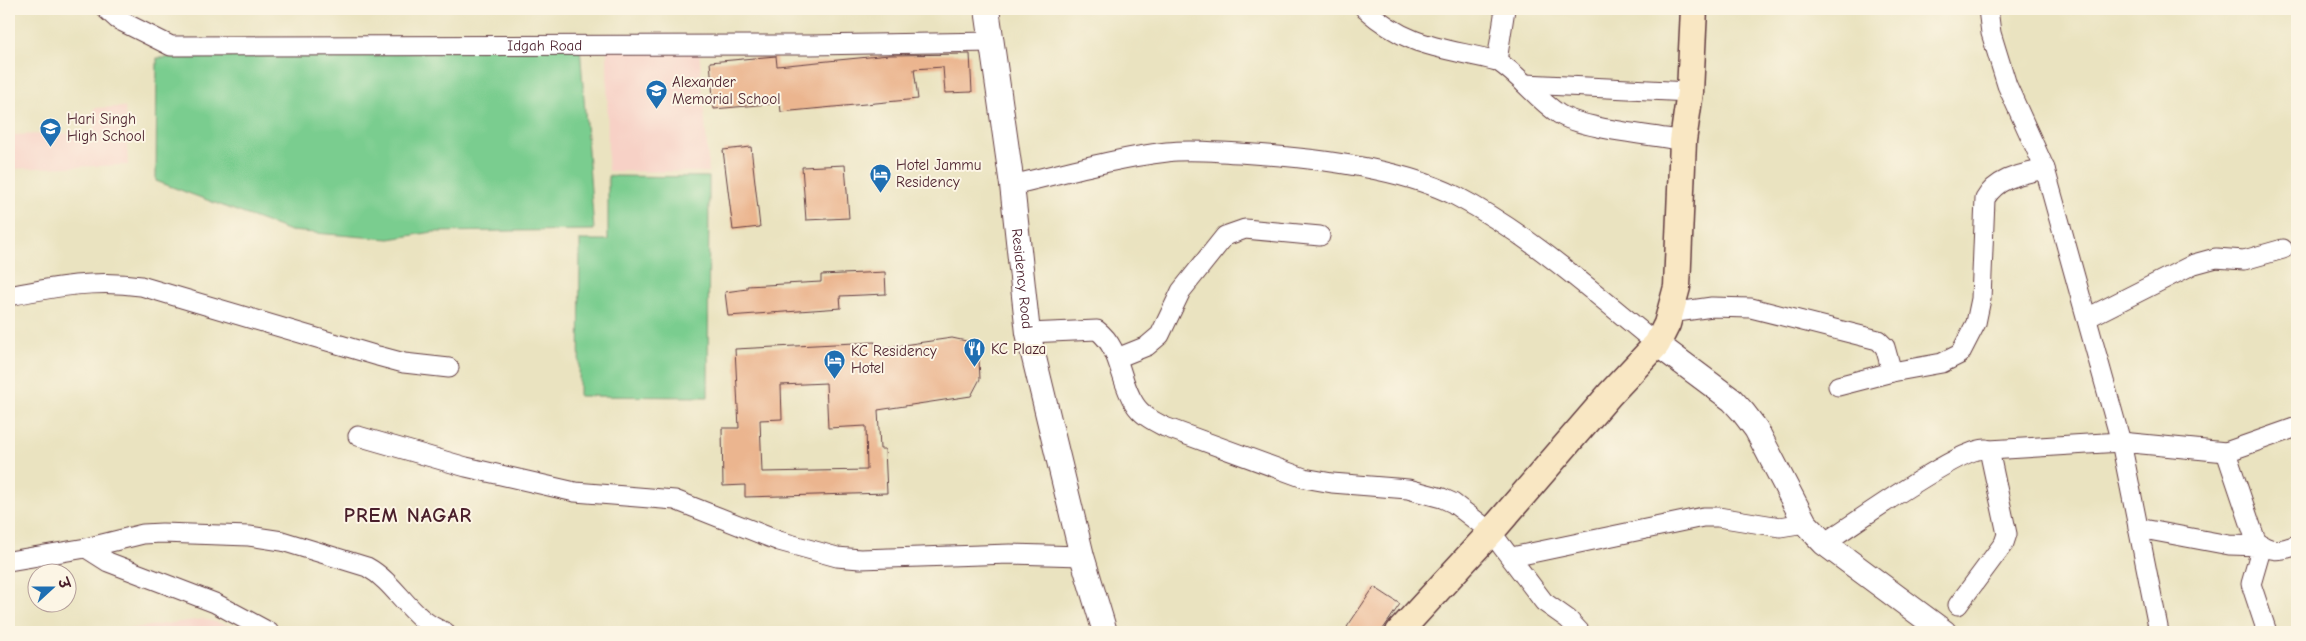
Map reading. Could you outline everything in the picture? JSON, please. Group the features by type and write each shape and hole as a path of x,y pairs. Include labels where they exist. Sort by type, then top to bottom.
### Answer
{"main road":[{"path":"1399,632 1491,532 1610,394 1656,344 1670,313 1677,287 1683,141 1690,92 1694,9"}],"street":[{"name":"Idgah Road","path":"106,9 117,19 170,46 811,46 993,42"},
{"name":"Residency Road","path":"987,9 1012,185 1028,333 1082,556 1105,632"},
{"path":"1365,9 1398,35 1422,45 1497,61 1542,101 1561,115 1586,124 1683,141"},
{"path":"1497,61 1505,9"},
{"path":"1988,9 1991,33 2007,85 2045,169 2087,318 2121,442 2159,632"},
{"path":"1525,84 1690,92"},
{"path":"1012,185 1136,156 1195,150 1292,156 1394,174 1430,185 1456,196 1549,257 1656,344 1732,400 1756,429 1805,523 1824,543 1944,632"},
{"path":"1838,386 1892,372 1942,364 1960,354 1976,323 1981,299 1985,199 1989,192 2008,178 2045,169"},
{"path":"1117,358 1147,346 1160,335 1181,291 1225,236 1245,229 1320,236"},
{"path":"2087,318 2194,264 2216,258 2244,260 2283,249"},
{"path":"9,296 89,282 112,282 142,286 404,363 448,368"},
{"path":"1670,313 1712,307 1751,308 1878,340 1885,347 1892,372"},
{"path":"1028,333 1097,330 1108,341 1117,358 1134,403 1147,418 1165,427 1304,478 1332,483 1429,493 1453,503 1491,532 1512,557 1544,602 1568,619 1580,632"},
{"path":"1824,543 1945,464 1982,448 1989,450 2121,442 2226,452 2297,427"},
{"path":"358,436 466,467 575,492 675,500 779,541 837,557 860,559 1010,554 1082,556"},
{"path":"1958,605 2006,538 2006,528 1989,450"},
{"path":"2226,452 2256,541 2265,549 2276,550 2297,546"},
{"path":"1512,557 1548,551 1620,533 1703,517 1718,517 1780,527 1805,523"},
{"path":"2138,528 2229,545 2262,546"},
{"path":"9,561 86,548 123,538 162,533 249,536 282,541 367,568 378,574 421,620 445,632"},
{"path":"2262,546 2251,584 2268,632"},
{"path":"86,548 108,562 215,603 269,632"}],"shaded area":[{"name":"Alexander Memorial School","path":"699,48 709,172 608,171 607,49"},
{"path":"125,107 128,165 9,169 9,135 94,133 94,108"},
{"path":"203,619 257,632 104,632"}],"green space":[{"path":"580,46 594,230 433,232 389,239 290,231 156,181 157,58"},
{"path":"608,176 709,177 708,397 579,396 580,240 608,240"}],"building":[{"path":"970,54 972,92 945,93 943,67 914,69 918,99 781,112 780,103 714,109 710,62 776,56 777,66 889,55"},
{"path":"751,147 760,227 733,230 723,150"},
{"path":"845,165 849,218 806,220 802,167"},
{"path":"885,272 886,294 840,296 841,308 728,316 725,292 747,289 747,286 821,282 821,275"},
{"path":"952,338 971,342 979,360 980,379 971,396 878,410 880,449 885,449 887,493 745,497 745,485 723,486 722,428 739,428 735,349 875,342 875,349","holes":["826,383 828,428 866,426 867,470 762,472 760,420 782,419 781,385"]},
{"path":"1374,587 1400,604 1381,632 1354,632 1347,627"}],"place":[{"name":"Alexander Memorial School","path":"656,110"},
{"name":"Hari Singh High School","path":"51,147"},
{"name":"Hotel Jammu Residency","path":"880,193"},
{"name":"KC Plaza","path":"975,368"},
{"name":"KC Residency Hotel","path":"835,379"}],"district":[{"name":"PREM NAGAR","path":"408,515"}]}
